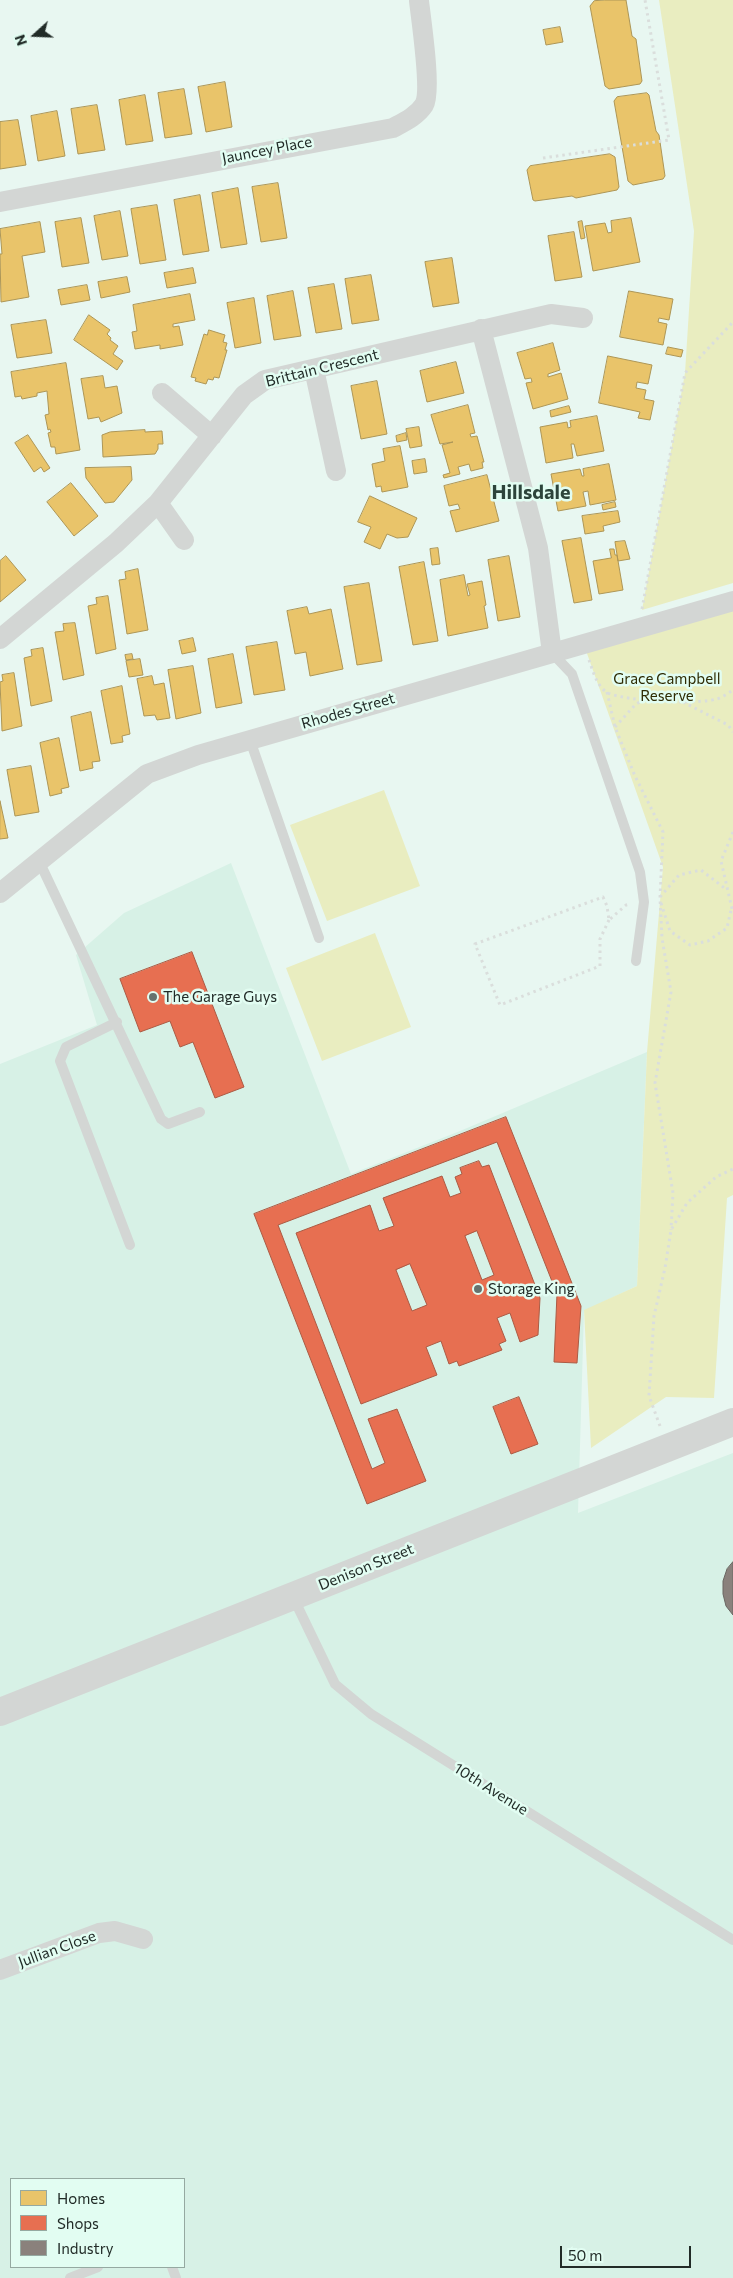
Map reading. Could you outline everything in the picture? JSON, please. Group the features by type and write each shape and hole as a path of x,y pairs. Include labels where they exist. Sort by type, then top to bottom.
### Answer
{"main road":[{"name":"Denison Street","path":"0,1712 733,1422"}],"street":[{"name":"Jauncey Place","path":"0,202 393,128 413,117 425,103 427,84 419,1"},
{"name":"Brittain Crescent","path":"0,639 116,543 158,504 244,395 265,380 551,314 583,318"},
{"path":"481,329 538,548 552,653"},
{"path":"314,369 336,471"},
{"path":"162,393 212,436"},
{"path":"158,504 184,540"},
{"name":"Rhodes Street","path":"0,893 147,774 198,755 733,601"},
{"name":"Jullian Close","path":"0,1970 100,1933 115,1931 143,1939"}],"lane":[{"path":"552,653 572,674 640,872 644,902 636,961"},
{"path":"250,740 319,938"},
{"path":"39,861 164,1122 168,1124 200,1112"},
{"path":"117,1022 66,1047 60,1061 130,1245"},
{"name":"10th Avenue","path":"292,1596 336,1684 371,1714 733,1940"},
{"path":"70,2278 95,2268"}],"path":[{"path":"543,158 669,140 645,0"},
{"path":"639,628 685,373 733,322"},
{"path":"583,644 596,679 607,692 615,727 635,776 663,832 660,898 662,938 671,992 655,1084 673,1193 671,1230 654,1316 649,1396 660,1426"},
{"path":"607,692 645,700 683,701 715,700 733,690"},
{"path":"615,727 636,704 645,700"},
{"path":"683,701 728,725 733,732"},
{"path":"660,898 670,931 690,946 708,941 727,928 732,912 722,861 733,832"},
{"path":"660,898 679,875 701,870 727,890"},
{"path":"609,920 604,897 475,944 500,1005 600,966 600,939 609,920 626,905 644,902"},
{"path":"671,1230 687,1203 716,1177 733,1169"}],"shaded area":[{"path":"231,863 351,1174 460,1131 647,1052 637,1286 584,1311 578,1513 733,1453 733,2278 0,2278 0,1064 97,1025 76,955 124,913"}],"green space":[{"path":"659,0 733,0 733,583 642,610 685,373 694,231"},
{"name":"Grace Campbell Reserve","path":"733,601 733,1195 727,1198 714,1398 666,1397 591,1448 584,1310 637,1286 647,1052 663,867 584,645"},
{"path":"384,790 420,886 327,921 290,825"},
{"path":"375,933 411,1027 322,1061 286,968"}],"building: Homes":[{"path":"626,0 632,36 636,39 642,81 640,84 609,89 605,86 590,6 594,1"},
{"path":"560,27 563,42 546,45 543,30"},
{"path":"225,82 232,127 206,132 198,87"},
{"path":"184,89 192,134 165,138 158,93"},
{"path":"647,93 656,131 659,135 665,176 663,179 633,185 628,181 614,101 617,97"},
{"path":"145,95 153,141 126,145 119,100"},
{"path":"97,105 105,150 78,154 71,109"},
{"path":"57,111 65,156 38,161 31,116"},
{"path":"18,120 26,165 0,169 0,122"},
{"path":"610,154 615,157 619,187 617,190 576,198 572,196 533,200 527,170 530,166"},
{"path":"278,183 287,238 261,242 252,187"},
{"path":"238,188 247,244 221,248 212,193"},
{"path":"200,195 209,251 183,255 174,200"},
{"path":"157,205 166,260 140,264 131,209"},
{"path":"120,211 128,256 102,260 94,216"},
{"path":"81,218 89,263 62,267 55,222"},
{"path":"631,218 640,262 593,271 585,226 605,223 608,233 612,232 611,221"},
{"path":"582,221 585,238 581,239 578,222"},
{"path":"40,222 45,252 22,256 29,297 1,302 0,254 2,254 0,229"},
{"path":"574,232 582,277 555,281 548,236"},
{"path":"452,258 459,303 433,307 425,262"},
{"path":"193,268 196,283 167,288 164,273"},
{"path":"371,275 379,320 352,324 345,279"},
{"path":"127,277 130,292 101,298 98,282"},
{"path":"334,284 342,329 316,333 308,288"},
{"path":"87,285 90,300 61,305 58,290"},
{"path":"293,291 301,336 274,340 267,296"},
{"path":"629,291 673,299 669,320 659,318 658,322 667,324 663,345 620,337"},
{"path":"190,294 195,320 173,324 173,327 179,326 183,345 160,349 160,345 135,349 132,332 137,331 133,305"},
{"path":"254,298 261,343 235,348 227,303"},
{"path":"89,315 110,330 107,334 111,338 110,340 118,346 113,354 123,361 117,370 74,340"},
{"path":"46,320 52,353 17,358 11,325"},
{"path":"209,330 225,335 223,342 227,343 225,350 227,350 219,378 208,379 206,384 195,381 196,378 191,377 204,334 207,335"},
{"path":"553,343 560,370 548,374 548,377 561,373 568,399 533,409 526,383 532,382 531,378 525,379 517,353"},
{"path":"668,347 683,350 681,357 666,354"},
{"path":"608,356 652,365 648,384 637,382 636,388 646,390 644,399 654,401 650,420 638,418 640,412 599,403"},
{"path":"456,362 464,393 427,402 420,371"},
{"path":"66,363 80,450 56,454 55,447 51,447 48,433 51,432 50,429 48,430 45,415 49,414 47,391 37,393 37,396 22,399 21,396 15,397 11,372"},
{"path":"103,376 105,388 117,386 122,413 101,422 99,417 88,419 81,379"},
{"path":"377,381 387,434 361,439 351,386"},
{"path":"468,405 475,433 470,434 471,437 477,436 484,462 482,462 483,468 471,471 469,464 458,467 460,474 444,478 443,475 450,473 442,445 453,442 440,444 431,415"},
{"path":"569,406 571,412 551,417 550,411"},
{"path":"597,416 604,451 577,456 574,444 571,444 573,458 546,463 540,427 567,422 568,428 571,427 570,421"},
{"path":"419,427 422,446 410,448 406,429"},
{"path":"145,430 145,432 162,431 163,444 158,444 155,454 103,457 102,435 110,432"},
{"path":"406,433 407,440 397,442 396,436"},
{"path":"28,435 50,468 44,472 41,467 34,472 15,443"},
{"path":"400,446 408,487 382,492 381,486 376,487 372,464 385,461 383,449"},
{"path":"425,459 427,472 414,474 412,461"},
{"path":"609,464 616,500 590,505 588,491 583,492 586,506 558,511 551,474 580,469 582,476 584,476 583,469"},
{"path":"131,467 132,480 114,502 105,503 86,478 85,468"},
{"path":"487,475 499,521 456,532 450,511 460,509 458,504 449,506 444,486"},
{"path":"71,483 98,516 74,536 47,502"},
{"path":"370,496 417,518 408,537 397,538 387,534 380,549 364,542 371,527 358,522"},
{"path":"615,502 616,507 603,510 602,505"},
{"path":"618,511 620,522 603,526 604,531 585,534 582,516"},
{"path":"581,538 592,600 574,603 562,541"},
{"path":"625,541 630,559 618,561 615,542"},
{"path":"438,548 440,564 432,565 430,549"},
{"path":"610,549 614,549 615,555 617,555 623,590 599,594 593,561 611,558"},
{"path":"6,556 26,580 0,602 0,561"},
{"path":"509,556 520,617 498,621 488,560"},
{"path":"424,562 438,641 413,645 399,567"},
{"path":"138,569 148,630 127,634 119,580 126,579 125,572"},
{"path":"464,575 468,596 470,595 467,584 482,581 488,628 448,636 440,580"},
{"path":"369,583 382,661 357,665 344,587"},
{"path":"108,596 116,649 96,654 88,606 97,604 96,598"},
{"path":"307,607 309,614 331,609 343,669 310,676 306,652 295,654 287,611"},
{"path":"75,623 84,675 63,680 55,632 64,631 63,624"},
{"path":"193,638 196,651 182,654 179,641"},
{"path":"277,642 285,690 254,695 246,647"},
{"path":"43,648 52,701 31,706 24,658 32,656 31,650"},
{"path":"132,654 133,659 126,660 125,655"},
{"path":"233,654 242,703 216,708 208,659"},
{"path":"140,659 143,675 129,677 126,661"},
{"path":"193,666 201,713 176,719 168,670"},
{"path":"14,673 22,726 2,731 0,682 3,681 2,675"},
{"path":"152,676 154,685 164,683 170,718 157,720 155,715 144,716 137,679"},
{"path":"122,686 130,734 122,736 123,742 111,744 101,691"},
{"path":"91,712 100,761 92,762 93,768 80,771 71,717"},
{"path":"59,738 69,787 61,789 62,793 50,796 40,743"},
{"path":"31,766 39,812 15,816 7,770"},
{"path":"0,801 8,838 0,839"}],"building: Shops":[{"path":"192,952 244,1087 215,1098 193,1042 180,1047 170,1021 140,1032 120,979"},
{"name":"Storage King","path":"506,1117 581,1306 577,1363 554,1362 557,1294 497,1142 278,1225 372,1469 385,1463 368,1419 397,1409 426,1481 367,1504 254,1214"},
{"name":"Storage King","path":"479,1161 482,1167 489,1165 540,1298 538,1335 520,1342 510,1313 497,1318 506,1341 499,1344 502,1350 459,1366 457,1361 449,1364 441,1341 426,1347 437,1375 361,1404 296,1233 370,1205 379,1231 394,1226 383,1198 442,1176 450,1197 461,1193 455,1177 462,1174 460,1168","holes":["477,1231 494,1275 482,1280 465,1236","410,1264 427,1305 412,1311 396,1270"]},
{"path":"519,1397 538,1444 511,1454 493,1407"}],"building: Industry":[{"path":"733,1562 733,1615 726,1606 723,1594 723,1581 727,1569"}],"place":[{"name":"The Garage Guys","path":"153,997"},
{"name":"Storage King","path":"478,1289"}],"district":[{"name":"Hillsdale","path":"531,492"}]}
